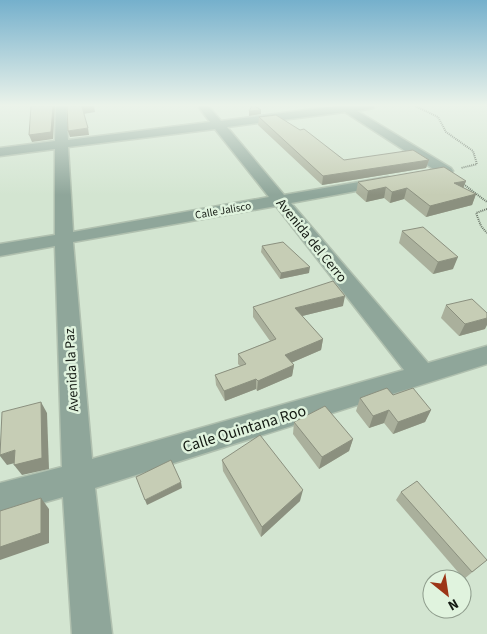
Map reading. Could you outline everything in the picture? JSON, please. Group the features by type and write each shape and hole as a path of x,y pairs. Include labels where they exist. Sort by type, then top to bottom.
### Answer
{"street":[{"name":"Avenida la Paz","path":"61,136 77,478 92,634"},
{"path":"0,152 131,136"},
{"name":"Avenida del Cerro","path":"227,136 422,374"},
{"path":"389,136 446,171"},
{"path":"426,174 446,171"},
{"name":"Calle Jalisco","path":"0,250 406,178"},
{"name":"Calle Quintana Roo","path":"0,499 77,478 487,355"}],"path":[{"path":"446,171 477,164 473,151 451,136"},
{"path":"446,171 487,202"},
{"path":"487,209 476,212 481,226 487,233"}],"building":[{"path":"279,136 312,136 344,160 413,150 429,160 323,176"},
{"path":"444,167 466,181 454,183 476,194 430,206 407,188 392,192 386,187 368,191 358,182"},
{"path":"423,227 458,257 438,262 402,231"},
{"path":"283,242 310,267 281,273 262,246"},
{"path":"333,281 345,296 295,308 323,339 285,355 294,365 258,381 256,379 224,391 215,375 246,364 238,354 276,339 253,307"},
{"path":"472,299 487,313 487,318 465,324 446,305"},
{"path":"387,388 393,395 413,388 431,410 398,422 389,410 373,416 360,398"},
{"path":"41,402 42,458 14,465 15,450 0,455 2,412"},
{"path":"325,406 353,439 322,457 294,422"},
{"path":"260,435 303,490 262,527 222,460"},
{"path":"171,460 181,482 145,500 136,477"},
{"path":"417,481 487,560 472,572 472,569 469,569 401,492"},
{"path":"41,498 41,533 0,547 0,511"}]}
